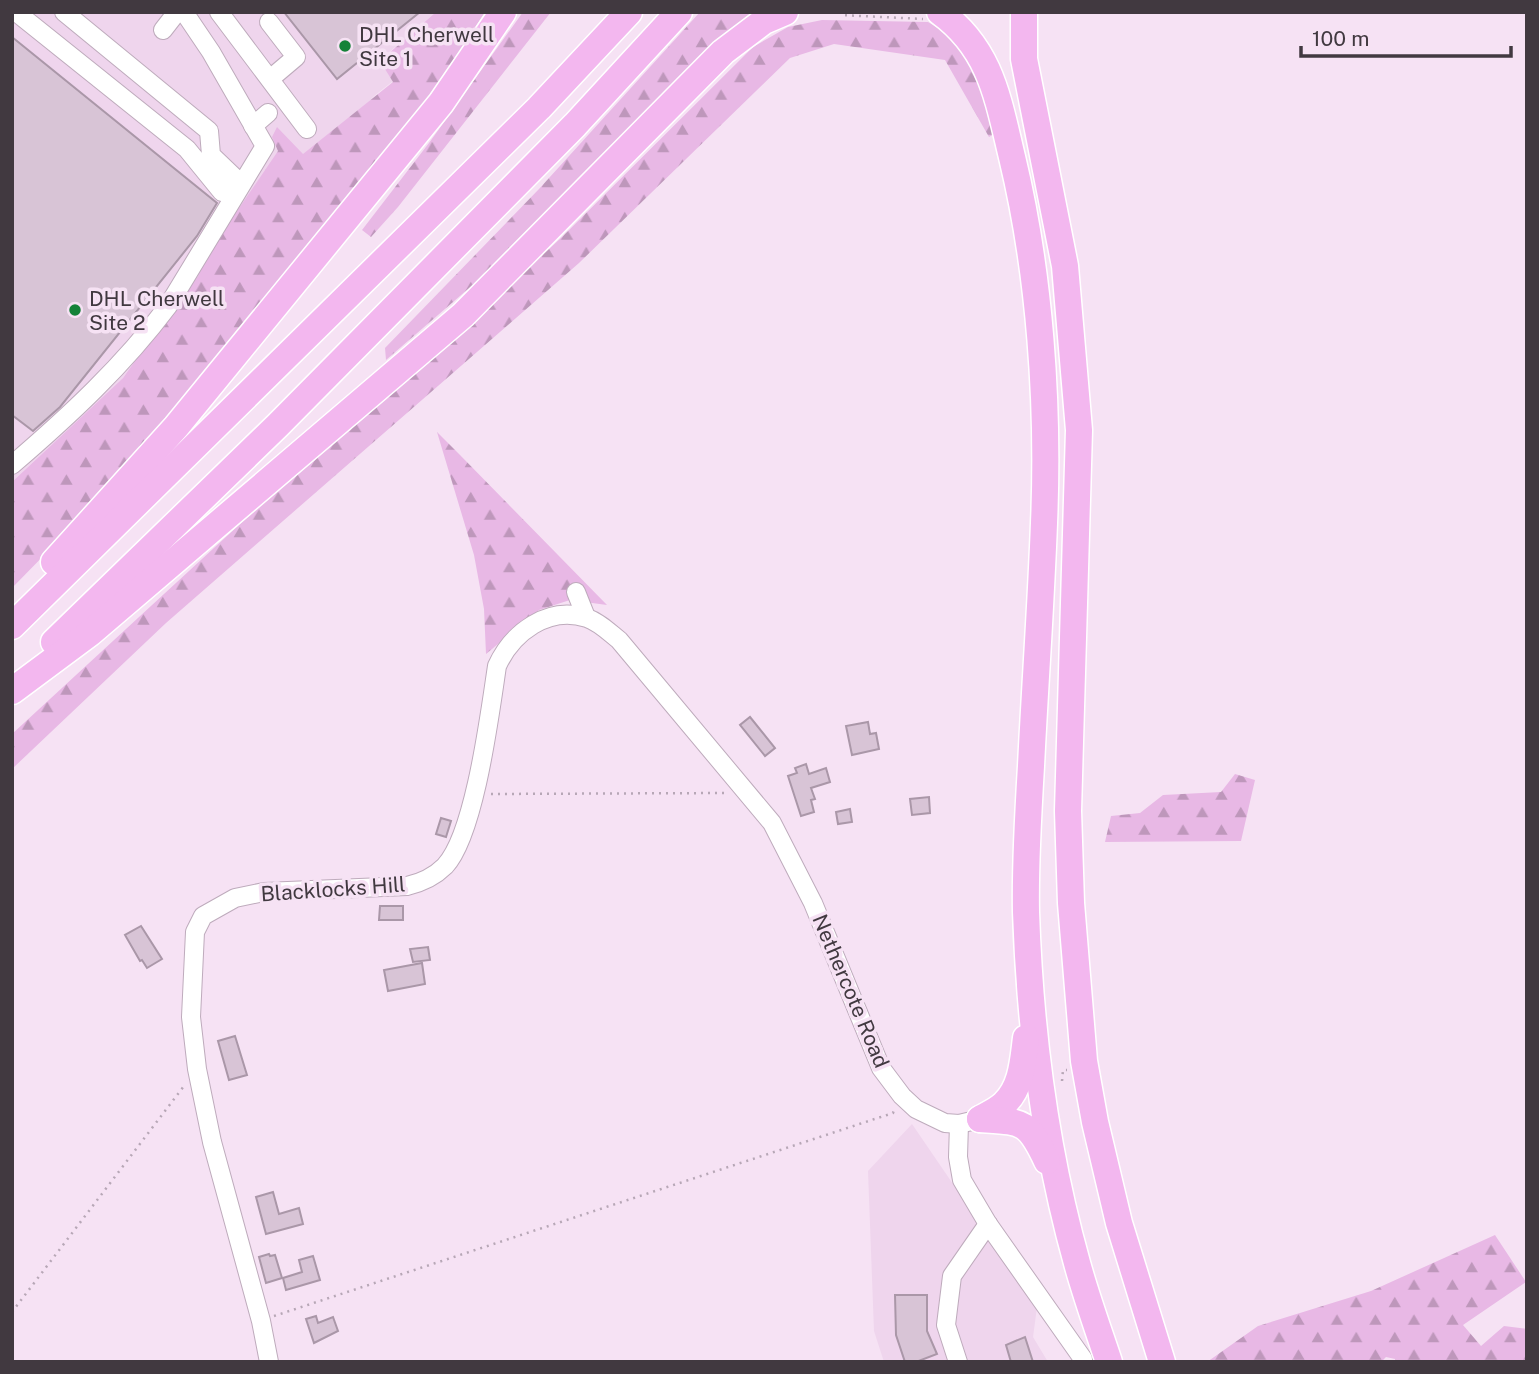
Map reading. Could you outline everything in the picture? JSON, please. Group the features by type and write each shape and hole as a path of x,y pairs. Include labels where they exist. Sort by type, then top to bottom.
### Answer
{"highway":[{"path":"12,620 41,578 176,427 441,103 503,12"},
{"path":"12,626 529,118 629,12"},
{"path":"12,682 278,425 565,135 679,12"},
{"path":"12,691 100,624 463,315 723,52 764,21 785,12"},
{"path":"1024,12 1024,59 1065,267 1079,430 1068,811 1077,993 1089,1096 1128,1257 1162,1362"},
{"path":"931,15 958,25 972,40 987,66 1004,122 1023,202 1038,326 1044,421 1045,521 1029,805 1026,909 1030,989 1042,1093 1058,1185 1077,1263 1096,1361"},
{"path":"969,1122 1005,1104 1017,1085 1023,1067 1030,989"},
{"path":"969,1122 1011,1121 1023,1125 1036,1136 1058,1185"},
{"path":"1128,1257 1170,1362"}],"street":[{"path":"16,12 187,149 222,192 234,177 211,155 209,131 64,12"},
{"path":"163,30 177,12"},
{"path":"12,464 103,382 153,326 168,306 265,146 184,12"},
{"path":"219,12 307,129"},
{"path":"269,22 296,57 270,79"},
{"path":"253,126 268,113"},
{"path":"576,592 586,617 619,640 741,783"},
{"name":"Blacklocks Hill","path":"269,1362 261,1321 212,1142 197,1069 191,1017 195,932 203,916 235,898 264,892 366,889 418,883 445,866 458,846 475,792 497,666 505,648 537,621 567,616 586,617"},
{"name":"Nethercote Road","path":"741,783 772,824 813,903 881,1068 902,1096 916,1109 945,1123 969,1122"},
{"path":"969,1122 958,1157 962,1180 988,1224 1096,1361"},
{"path":"958,1362 946,1325 952,1276 988,1224"}],"path":[{"path":"841,12 841,15 931,15"},
{"path":"475,792 726,793 741,783"},
{"path":"12,1312 197,1069"},
{"path":"261,1321 893,1113 902,1096"}],"shaded area":[{"path":"12,12 436,12 380,60 393,81 374,96 147,345 123,378 12,482"},
{"path":"912,1124 1037,1307 1033,1337 1048,1362 884,1362 874,1331 868,1171"}],"green space":[{"path":"436,12 485,12 423,108 107,491 12,588 12,482 123,378 153,339 198,276 209,252 278,151 272,137 277,127 303,154 393,82 380,61"},
{"path":"523,12 551,12 398,207 371,237 362,230 429,143"},
{"path":"700,12 761,12 527,238 386,360 385,348 539,189"},
{"path":"822,20 928,22 956,39 978,74 996,133 989,137 945,60 834,44 790,58 579,263 166,623 12,769 12,734 343,429 462,329 562,237 753,47 788,27"},
{"path":"437,432 607,605 570,600 539,610 486,654 484,609 474,555"},
{"path":"1235,774 1255,780 1241,841 1105,842 1111,816 1140,813 1163,795 1221,792"},
{"path":"1495,1235 1526,1282 1463,1325 1481,1346 1504,1326 1527,1329 1527,1362 1395,1362 1395,1359 1386,1357 1381,1362 1207,1362 1258,1326 1371,1291"}],"building":[{"name":"DHL Cherwell Site 1","path":"284,12 420,12 337,79"},
{"name":"DHL Cherwell Site 2","path":"12,37 217,203 197,236 60,407 33,431 12,415"},
{"path":"750,717 775,748 765,756 740,725"},
{"path":"868,722 870,734 876,733 879,749 852,755 846,726"},
{"path":"806,764 809,774 826,768 830,782 811,788 815,799 811,800 814,812 801,816 788,776 797,773 795,768"},
{"path":"929,797 930,813 912,815 910,799"},
{"path":"850,809 852,822 838,824 836,812"},
{"path":"441,818 451,821 446,837 436,834"},
{"path":"380,906 403,906 403,920 379,920"},
{"path":"141,926 162,959 147,968 125,935"},
{"path":"428,947 430,960 413,962 410,949"},
{"path":"422,963 425,984 388,991 384,970"},
{"path":"235,1036 247,1075 229,1080 218,1041"},
{"path":"273,1192 279,1214 299,1208 303,1224 266,1234 256,1197"},
{"path":"275,1255 282,1278 266,1283 259,1257"},
{"path":"313,1256 320,1280 286,1290 283,1278 302,1272 299,1260"},
{"path":"895,1295 927,1295 927,1331 937,1354 916,1362 905,1362 896,1335"},
{"path":"316,1316 318,1323 333,1317 338,1331 314,1343 306,1319"},
{"path":"1025,1337 1033,1362 1011,1362 1006,1345"}],"place":[{"name":"DHL Cherwell Site 1","path":"345,46"},
{"name":"DHL Cherwell Site 2","path":"75,310"}]}
